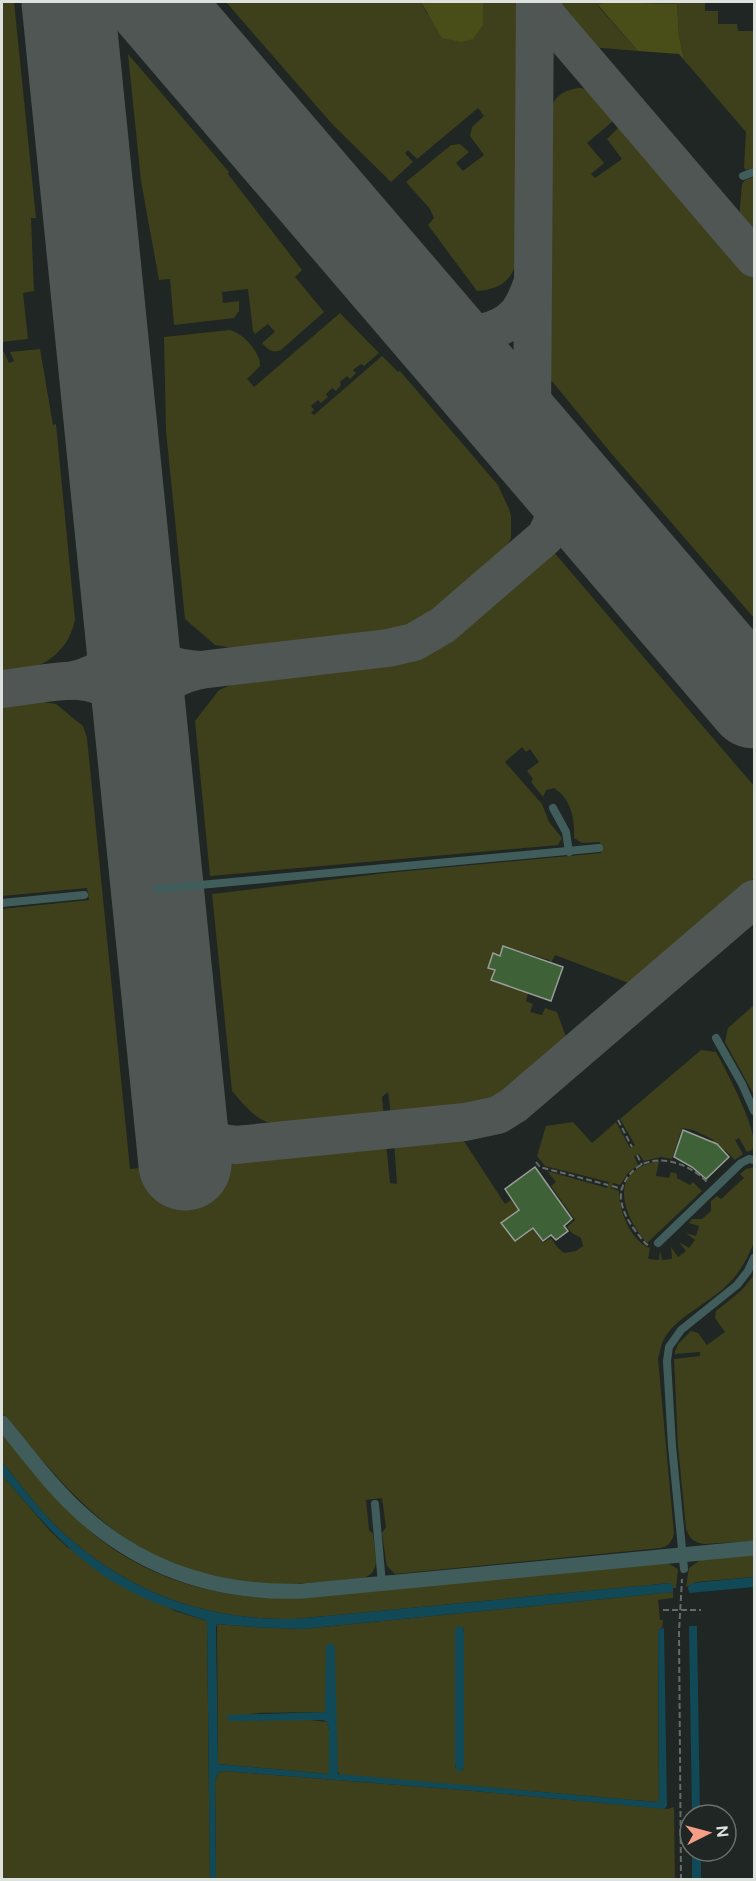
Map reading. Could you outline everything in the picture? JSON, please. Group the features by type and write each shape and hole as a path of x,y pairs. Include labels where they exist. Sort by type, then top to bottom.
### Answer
{"street":[{"path":"2,1423 57,1489 83,1515 122,1546 173,1572 220,1586 275,1592 303,1591 683,1561 754,1548"}],"lane":[{"path":"743,176 754,172"},
{"path":"553,808 566,832 569,852"},
{"path":"157,889 599,848"},
{"path":"2,903 84,895"},
{"path":"716,1038 742,1084 754,1111"},
{"path":"658,1243 741,1163 754,1160"},
{"path":"683,1561 672,1446 667,1361 669,1347 681,1330 737,1285 748,1271 754,1258"},
{"path":"375,1504 382,1584"}],"path":[{"path":"618,1120 632,1147"},
{"path":"637,1155 642,1165"},
{"path":"658,1243 646,1244 631,1225 623,1208 622,1189 630,1173 642,1165 661,1160 681,1164 701,1176 714,1189"},
{"path":"536,1162 540,1167 622,1189"},
{"path":"681,1880 680,1609 683,1561"},
{"path":"663,1610 700,1610"}],"green space":[{"path":"2,2 14,2 36,218 31,218 34,291 23,293 28,339 2,342"},
{"path":"226,2 421,2 427,14 483,25 483,2 523,2 523,84 518,138 517,257 509,278 499,286 477,291 428,225 434,218 430,209 406,182 451,145 460,144 469,152 456,163 463,171 484,155 470,136 472,127 484,116 478,108 417,159 408,150 405,153 413,162 391,182 333,125"},
{"path":"421,2 483,2 483,25 473,39 461,42 442,38"},
{"path":"555,2 607,2 598,6 638,51 590,47"},
{"path":"607,2 677,4 679,36 684,60 679,54 638,51 598,5"},
{"path":"631,2 705,2 705,11 718,11 718,24 737,24 738,31 754,31 754,168 746,170 744,167 746,132 684,60 679,36 677,4"},
{"path":"128,54 229,172 228,174 302,270 295,277 324,312 281,350 273,351 262,343 275,332 268,324 255,334 253,331 248,289 222,292 223,303 239,301 239,311 234,318 174,325 170,279 159,280 141,181"},
{"path":"581,88 596,95 616,115 613,121 587,143 604,163 591,174 595,178 622,159 607,139 619,127 626,127 754,276 754,618 546,374 549,358 549,116 556,98 567,91"},
{"path":"754,177 754,238 739,220 742,184 745,180"},
{"path":"340,313 379,353 364,366 361,364 353,370 356,373 350,379 347,376 340,382 341,385 336,391 332,388 326,394 328,397 321,403 318,400 311,406 314,410 311,413 314,415 382,356 398,372 400,371 498,485 511,516 511,539 491,568 431,618 414,628 395,634 248,651 215,645 185,619 166,431 164,337 230,330 235,332 250,344 258,355 260,366 247,379 254,387"},
{"path":"40,349 53,425 56,424 75,620 65,644 49,660 27,670 2,675 2,352 9,363 14,361 10,352"},
{"path":"552,550 754,786 754,878 631,984 555,955 551,963 549,960 503,946 500,956 493,954 488,968 495,970 491,980 528,993 526,1001 533,1004 530,1012 542,1015 545,1008 557,1012 567,1040 499,1098 479,1107 391,1116 388,1092 382,1097 384,1117 308,1125 279,1124 262,1120 232,1091 212,894 386,873 601,853 600,842 582,843 574,838 573,817 568,804 554,788 546,790 543,797 531,782 533,779 527,771 539,762 530,749 526,752 522,747 505,762 542,804 549,822 562,838 558,845 210,876 195,721 219,690 250,677 400,659 430,649 451,635"},
{"path":"23,699 56,704 83,726 87,738 130,1169 386,1143 390,1183 397,1184 394,1142 460,1135 505,1204 511,1200 543,1243 551,1238 564,1253 576,1251 583,1246 581,1238 567,1227 575,1220 551,1186 556,1182 547,1171 607,1188 609,1182 545,1166 537,1156 546,1126 573,1122 592,1143 616,1122 630,1148 635,1145 620,1119 701,1050 716,1052 745,1113 753,1137 753,1148 747,1152 739,1138 735,1140 743,1154 735,1160 725,1150 718,1156 709,1148 714,1140 693,1130 682,1128 672,1159 661,1157 644,1161 639,1154 634,1156 638,1165 628,1173 620,1185 613,1183 611,1188 619,1191 621,1207 631,1232 650,1248 648,1259 659,1260 660,1250 662,1260 672,1259 671,1247 678,1257 686,1251 679,1242 689,1248 695,1240 686,1233 696,1236 699,1226 689,1223 692,1219 702,1219 711,1211 711,1201 717,1196 721,1199 744,1178 740,1174 754,1167 754,1242 747,1258 730,1282 679,1321 664,1339 658,1359 674,1533 668,1544 661,1548 395,1574 387,1566 386,1561 382,1533 386,1527 382,1498 366,1500 369,1530 373,1534 376,1562 372,1573 365,1578 310,1583 246,1583 183,1567 151,1553 122,1536 72,1492 2,1413 2,909 89,900 87,888 2,896 2,700"},
{"path":"754,1005 754,1095 725,1042 728,1028"},
{"path":"659,1161 656,1176 669,1178 671,1172 690,1185 693,1182 702,1191 647,1243 631,1219 624,1194 626,1183 632,1174 643,1166"},
{"path":"754,1275 754,1541 704,1544 692,1539 686,1528 678,1446 674,1359 700,1356 700,1352 674,1354 678,1344 691,1331 698,1333 707,1345 725,1332 715,1318 716,1311 742,1290"},
{"path":"2,1434 60,1502 103,1542 153,1571 179,1582 206,1589 263,1598 292,1598 666,1562 678,1569 676,1588 673,1588 671,1583 295,1619 232,1615 202,1609 146,1589 93,1557 68,1537 42,1511 2,1462"},
{"path":"2,1475 50,1531 67,1547 175,1611 207,1621 210,1879 2,1879"},
{"path":"754,1555 754,1577 696,1582 686,1587 689,1568 703,1558"},
{"path":"673,1592 673,1598 658,1600 660,1620 663,1620 662,1628 658,1630 659,1800 657,1802 340,1775 327,1709 325,1712 251,1713 327,1722 329,1774 218,1764 217,1624 302,1629","holes":["463,1627 463,1770 456,1769 455,1763 455,1630"]},
{"path":"223,1771 668,1809 674,1807 675,1879 216,1879 215,1781 218,1773"}],"water":[{"path":"2,1462 59,1529 93,1557 146,1589 202,1609 232,1615 295,1619 671,1583 673,1592 302,1629 217,1624 216,1627 218,1764 329,1774 327,1722 323,1720 231,1721 226,1718 228,1715 325,1712 326,1646 331,1643 335,1647 338,1774 657,1802 659,1800 658,1630 664,1628 667,1806 664,1809 223,1771 218,1773 215,1781 216,1879 210,1879 207,1621 136,1594 90,1566 59,1538 2,1475"},
{"path":"754,1577 754,1587 689,1593 688,1587 692,1583"},
{"path":"459,1626 463,1627 464,1633 464,1768 459,1772 455,1763 455,1630"},
{"path":"689,1626 697,1626 700,1803 692,1803"},
{"path":"692,1863 701,1863 701,1879 692,1879"}],"building":[{"path":"503,946 563,967 551,1001 491,980 495,970 488,968 493,953 500,956"},
{"path":"683,1130 717,1144 729,1157 706,1179 692,1167 674,1157"},
{"path":"535,1167 572,1219 564,1226 568,1231 556,1240 551,1235 543,1241 533,1228 515,1241 501,1223 519,1210 505,1189"}],"taxiway":[{"path":"420,311 443,328 462,333 482,333 510,321 520,310 530,290 533,281 535,2"},
{"path":"540,2 548,17 754,258"},
{"path":"129,611 139,637 153,655 173,666 200,670 388,648 414,642 443,625 545,537 555,514 556,485 536,438 532,422 533,281"},
{"path":"70,681 97,672 114,658 124,638 129,611"},
{"path":"142,741 144,726 157,694 174,679 200,670"},
{"path":"2,689 69,681 87,682 103,687 117,698 130,715 142,741"},
{"path":"178,1100 186,1121 197,1134 213,1141 236,1145 465,1122 498,1115 514,1105 754,899"}],"runway":[{"path":"68,2 185,1164"},
{"path":"154,2 754,702"}]}
